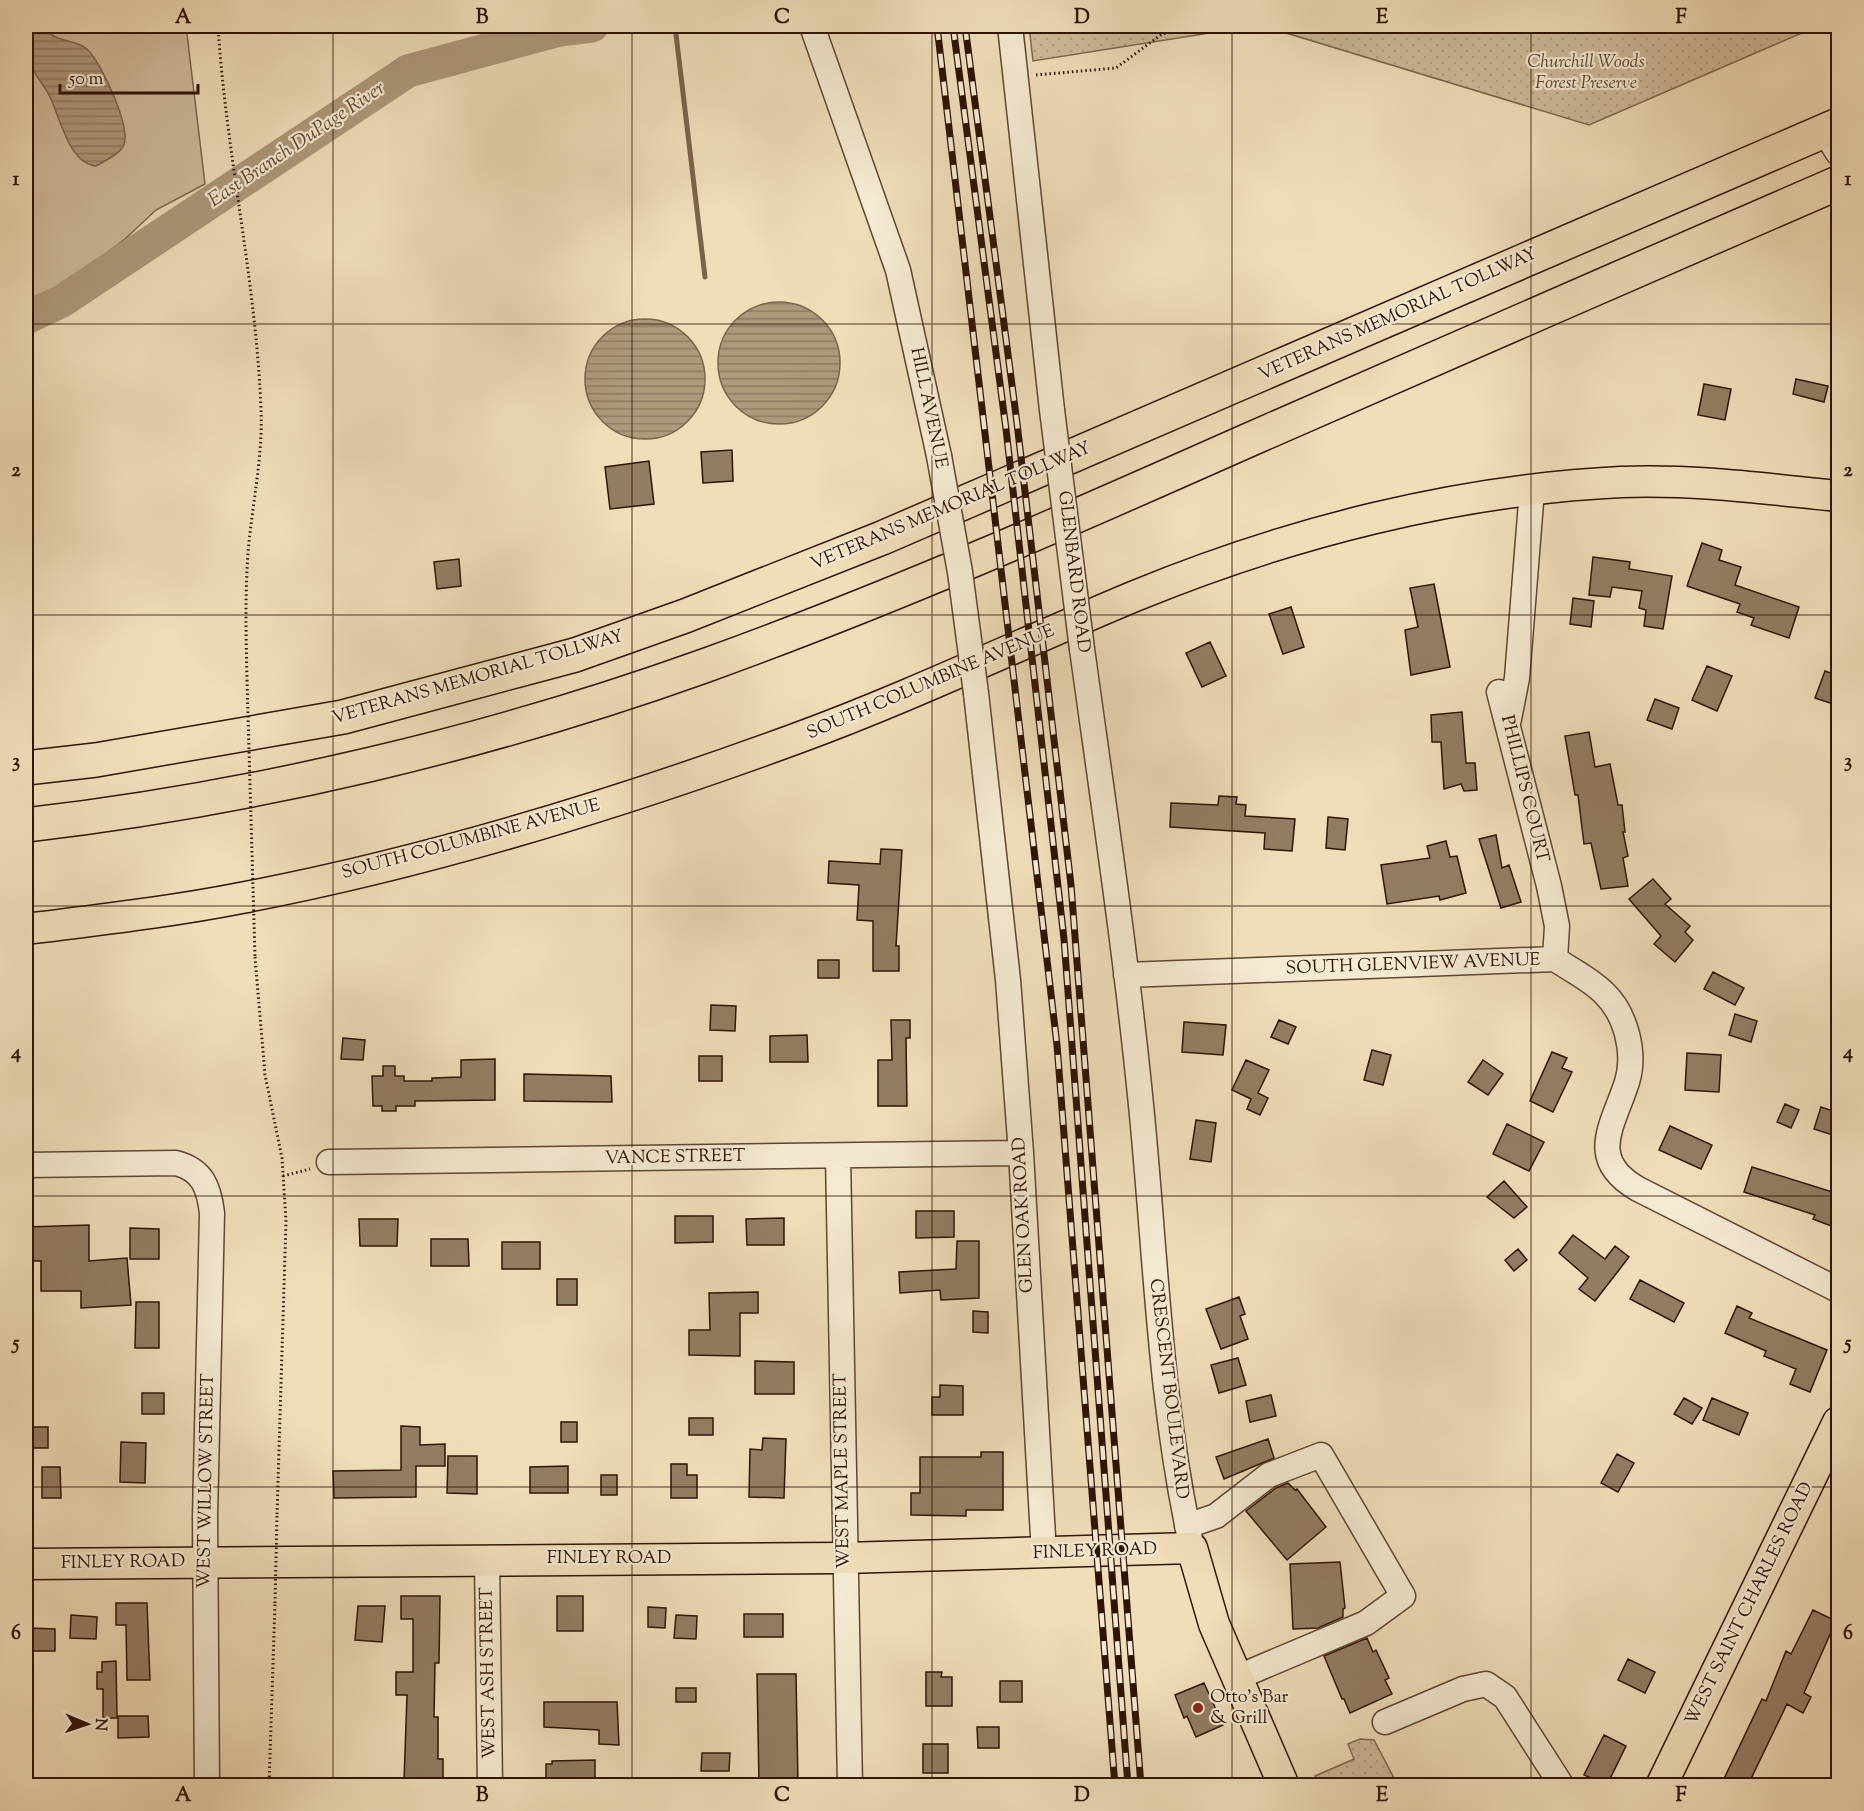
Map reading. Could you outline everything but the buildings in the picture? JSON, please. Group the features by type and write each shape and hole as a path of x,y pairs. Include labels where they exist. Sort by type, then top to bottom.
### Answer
{"highway":[{"name":"VETERANS MEMORIAL TOLLWAY","path":"26,768 96,760 342,717 575,655 674,620 882,538 1834,136"},
{"path":"26,825 97,817 269,786 360,766 551,716 702,667 899,592 1839,183"}],"main road":[{"name":"SOUTH COLUMBINE AVENUE","path":"26,929 241,898 433,854 514,832 626,797 798,738 1139,594 1221,564 1359,522 1533,490 1623,482 1694,483 1839,496"},
{"name":"WEST SAINT CHARLES ROAD","path":"1661,1785 1839,1422"},
{"name":"FINLEY ROAD","path":"26,1564 844,1558 1044,1554 1189,1537"},
{"name":"CRESCENT BOULEVARD","path":"1189,1537 1214,1624 1284,1785"}],"street":[{"name":"HILL AVENUE","path":"812,26 898,270 939,456 960,572 976,693 995,876"},
{"name":"GLENBARD ROAD","path":"1010,26 1052,410 1126,975"},
{"path":"1508,721 1517,678 1533,490"},
{"name":"PHILLIPS COURT","path":"1499,692 1549,886 1557,926 1555,960"},
{"name":"GLEN OAK ROAD","path":"995,876 1008,980 1021,1153 1044,1554"},
{"name":"SOUTH GLENVIEW AVENUE","path":"1126,975 1555,960 1605,993 1625,1027 1630,1046 1630,1065 1627,1082 1607,1137 1607,1152 1612,1167 1624,1180 1839,1290"},
{"name":"CRESCENT BOULEVARD","path":"1126,975 1141,1106 1153,1275 1170,1436 1189,1537"},
{"name":"VANCE STREET","path":"329,1162 1021,1153"},
{"name":"WEST MAPLE STREET","path":"838,1156 850,1785"},
{"name":"WEST WILLOW STREET","path":"26,1165 176,1163 188,1166 202,1178 212,1213 205,1562 207,1785"},
{"path":"1189,1537 1269,1475 1321,1455 1403,1596 1366,1623 1236,1678"},
{"name":"WEST ASH STREET","path":"487,1560 490,1785"},
{"path":"1385,1722 1463,1689 1486,1684 1505,1697 1562,1785"}],"path":[{"path":"218,26 255,316 262,441 248,551 245,611 255,957 265,1075 283,1176 286,1221 269,1785"},
{"path":"1016,76 1116,68 1162,34 1196,26"},
{"path":"283,1176 297,1174 329,1162"}],"green space":[{"path":"26,26 186,26 205,184 156,210 125,239 59,288 26,305"},
{"path":"1029,26 1254,26 1033,61"},
{"name":"Churchill Woods Forest Preserve","path":"1263,26 1818,26 1589,125"},
{"path":"1360,1739 1374,1740 1395,1780 1393,1785 1319,1785 1315,1776 1354,1759 1348,1744"}],"shaded area":[{"path":"26,26 43,26 54,36 81,45 93,56 114,96 124,126 123,147 114,156 96,166 78,157 66,137 49,95 30,62"},
{"path":"779,302 802,307 822,320 835,340 840,363 835,386 822,406 802,419 779,424 756,419 736,406 723,386 718,363 723,340 736,320 756,307"},
{"path":"645,319 668,323 688,336 701,356 705,379 701,402 688,422 668,435 645,439 622,435 602,422 589,402 585,379 589,356 602,336 622,323"}],"waterway":[{"name":"East Branch DuPage River","path":"26,318 62,301 408,71 559,30 592,26"},
{"path":"675,26 705,277"}],"railway":[{"path":"937,26 1057,1045 1115,1786"},
{"path":"953,26 1006,429 1064,939 1128,1786"},
{"path":"965,26 1017,423 1071,885 1141,1786"}],"place":[{"name":"Otto's Bar & Grill","path":"1198,1708"}]}
